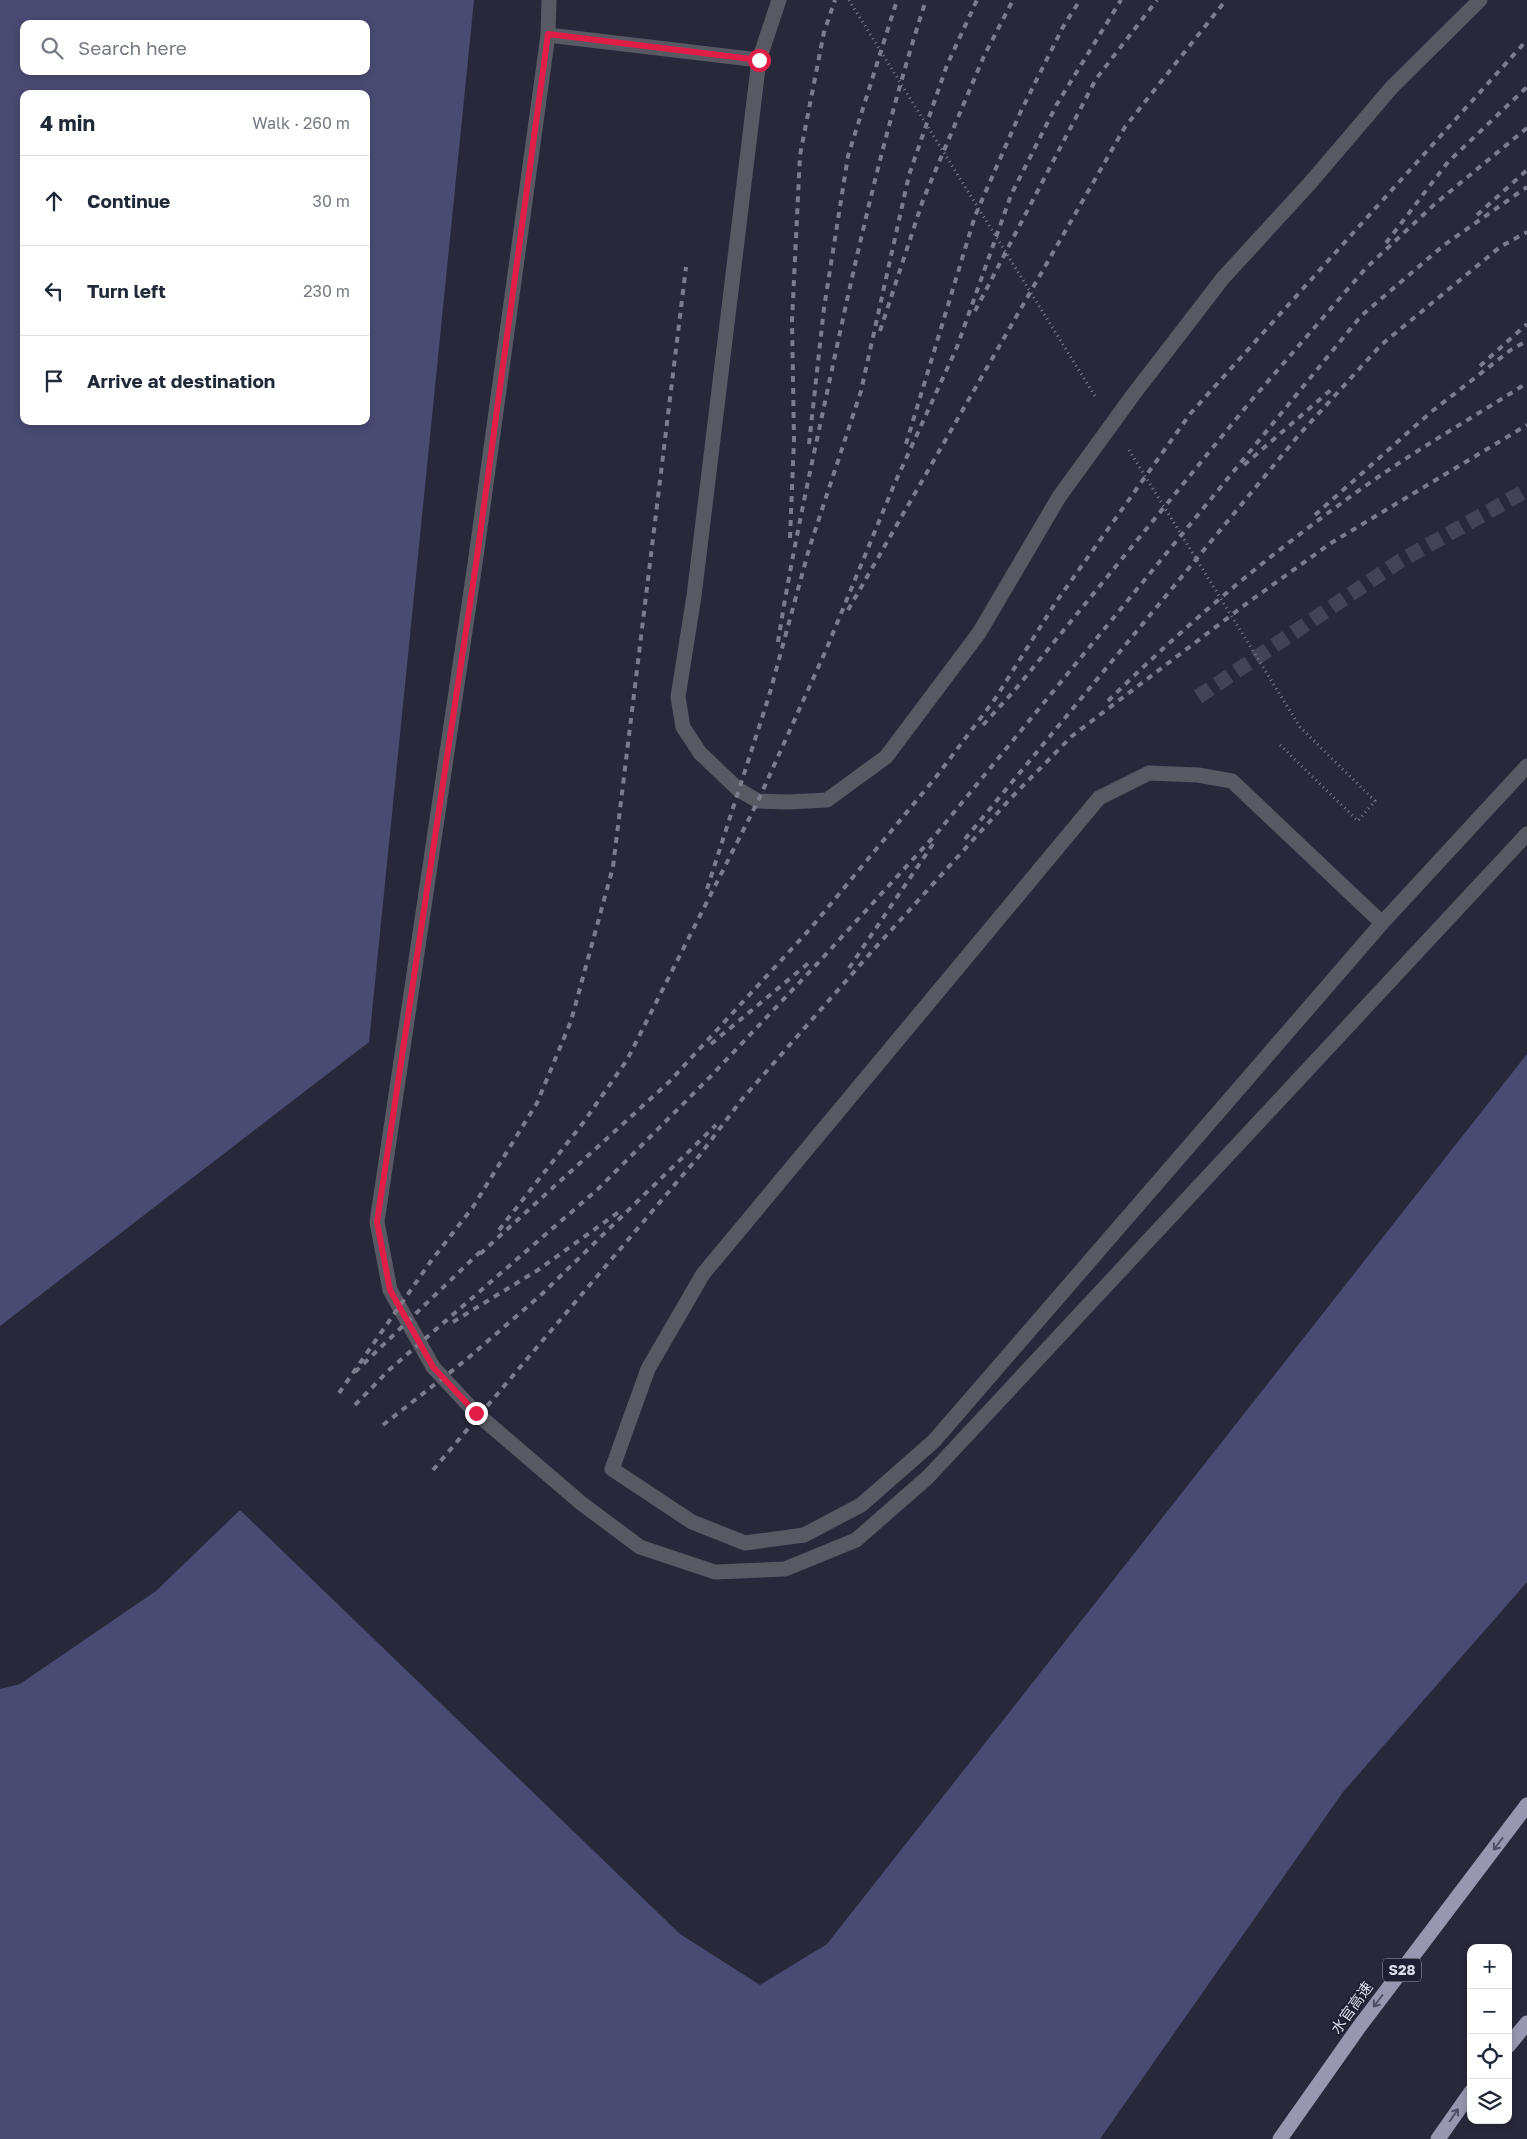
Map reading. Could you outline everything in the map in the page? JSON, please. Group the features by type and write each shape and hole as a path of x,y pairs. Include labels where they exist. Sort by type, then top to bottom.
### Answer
{"highway":[{"name":"水官高速","path":"1280,2139 1359,2027 1527,1805"},
{"path":"1512,2041 1527,2023"},
{"path":"1438,2139 1467,2098"}],"lane":[{"path":"549,0 548,34 476,564 377,1222 390,1290 433,1367 476,1413 580,1503 640,1547 715,1572 785,1569 856,1540 928,1477 1527,834"},
{"path":"779,0 759,60 694,596 678,697 683,727 700,753 739,790 758,801 788,802 827,800 886,757 979,633 1059,497 1133,395 1223,278 1312,182 1392,87 1480,0"},
{"path":"548,34 759,60"},
{"path":"1382,923 1232,781 1198,775 1149,773 1099,798 703,1274 648,1370 612,1469 692,1522 745,1543 804,1535 861,1505 934,1441 1382,923 1527,766"}],"path":[{"path":"849,0 1096,397"},
{"path":"1127,448 1300,727 1375,801 1358,821 1280,745"}],"shaded area":[{"path":"0,0 474,0 369,1042 0,1326"},
{"path":"1527,1054 1527,1582 1343,1792 1100,2139 0,2139 0,1689 20,1684 156,1591 240,1510 680,1934 760,1985 827,1944"}],"tunnel":[{"path":"1198,697 1400,561 1527,490"}],"railway":[{"path":"790,538 794,439 792,321 800,155 824,32 835,0"},
{"path":"809,444 824,308 848,156 897,0"},
{"path":"778,642 803,508 862,233 885,139 926,0"},
{"path":"707,889 769,696 809,549 861,391 909,175 947,65 977,0"},
{"path":"880,331 923,200 984,56 1013,0"},
{"path":"906,444 975,216 1021,111 1063,27 1080,0"},
{"path":"499,1230 583,1123 627,1060 758,801 826,650 894,485 957,347 1011,195 1057,104 1121,0"},
{"path":"975,311 1096,79 1157,0"},
{"path":"848,610 1125,127 1226,0"},
{"path":"480,1254 669,1082 810,929 936,777 995,699 1056,602 1190,414 1527,40"},
{"path":"1386,243 1448,162 1527,87"},
{"path":"983,725 1014,691 1250,402 1366,268 1436,203 1527,128"},
{"path":"1477,215 1527,170"},
{"path":"355,1405 389,1370 598,1189 710,1077 817,964 937,833 1361,316 1444,245 1527,187"},
{"path":"965,839 1298,436 1381,345 1500,247 1527,232"},
{"path":"339,1393 431,1261 473,1207 537,1103 571,1021 613,867 686,267"},
{"path":"1480,366 1527,324"},
{"path":"1315,515 1431,412 1512,349 1527,341"},
{"path":"1108,701 1168,644 1230,590 1295,538 1381,475 1527,383"},
{"path":"1244,465 1333,388"},
{"path":"433,1470 699,1156 743,1098 1011,798 1072,736 1250,601 1331,543 1527,425"},
{"path":"849,968 933,844"},
{"path":"711,1044 811,961"},
{"path":"383,1425 467,1359 542,1294 716,1125"},
{"path":"453,1322 538,1270 620,1211"},
{"path":"355,1372 483,1249"}],"route":[{"path":"476,1413 433,1367 390,1290 377,1222 476,564 548,34 759,60"}]}
